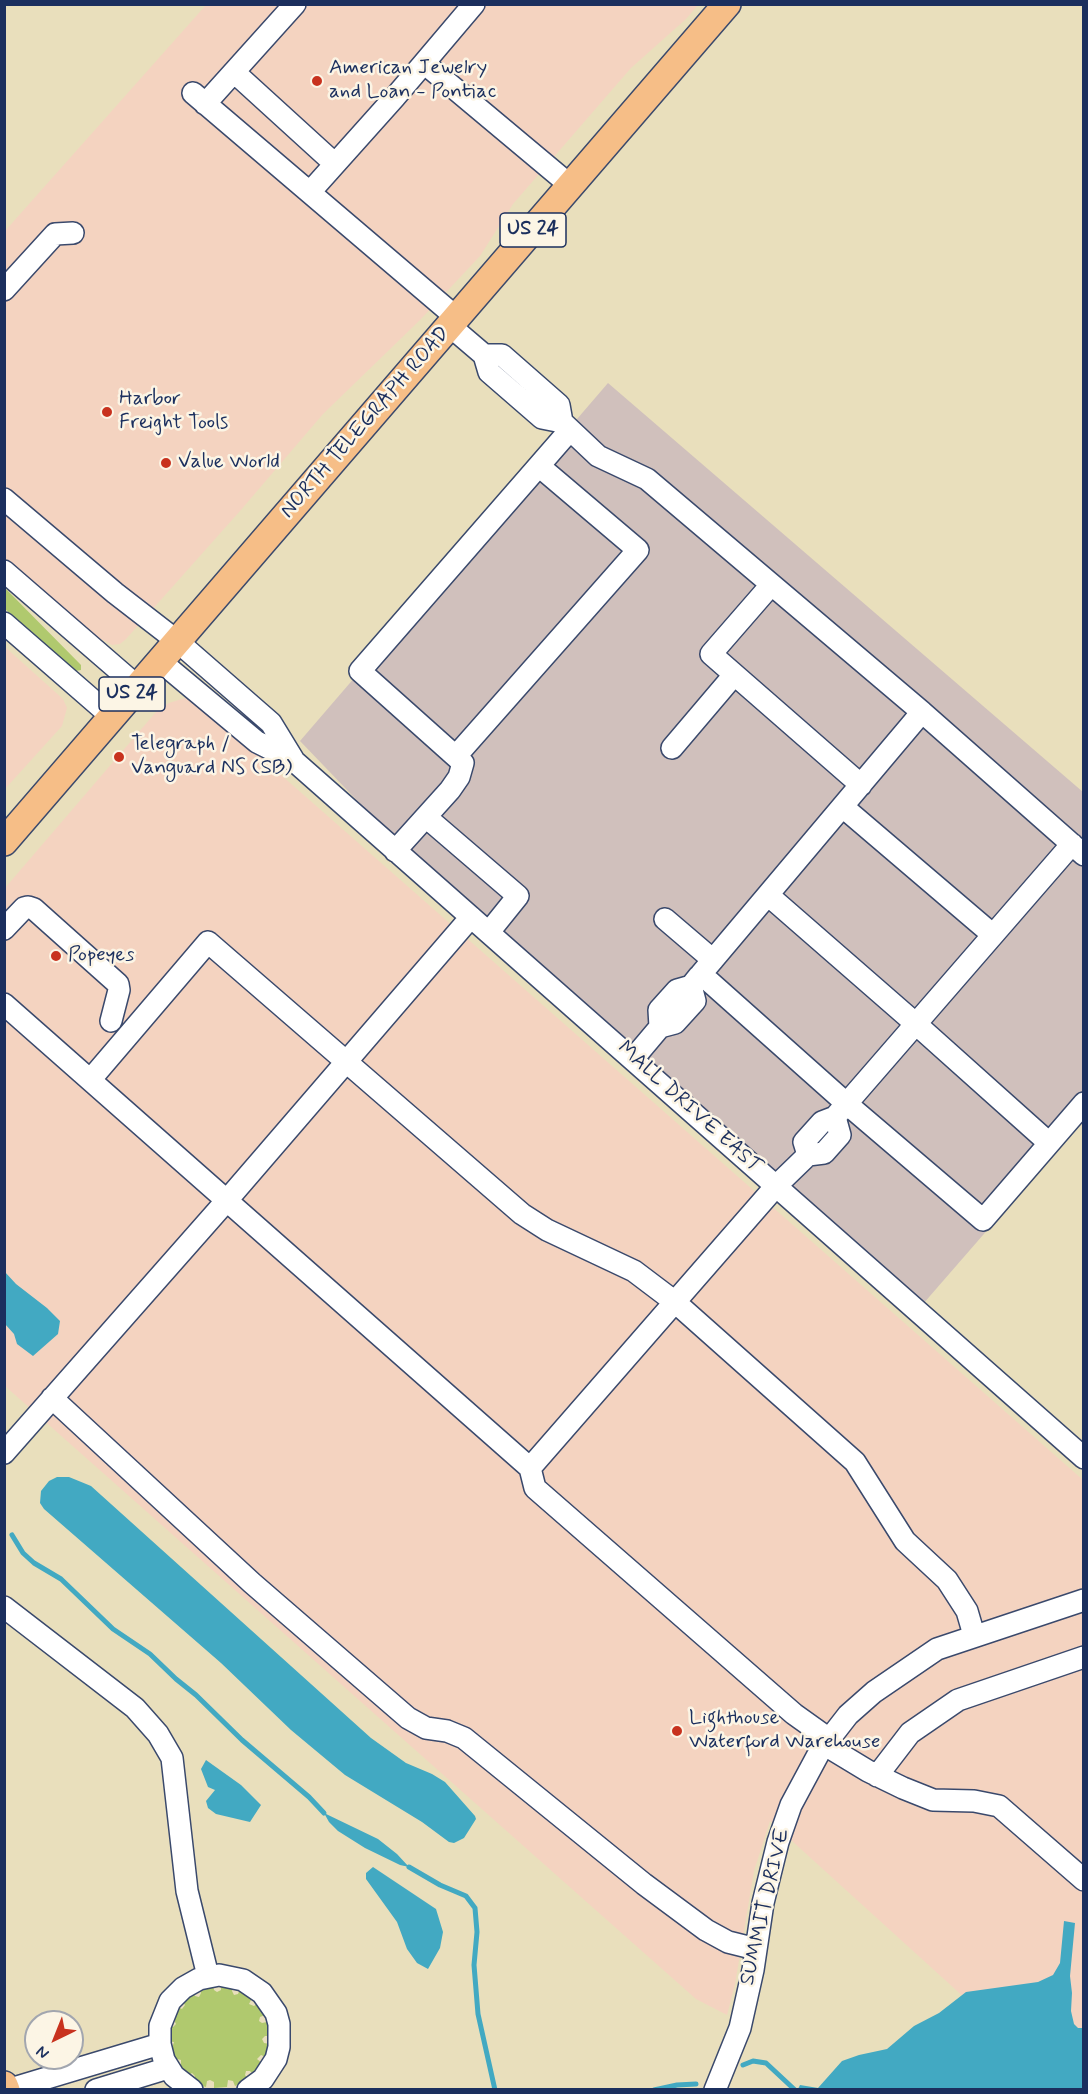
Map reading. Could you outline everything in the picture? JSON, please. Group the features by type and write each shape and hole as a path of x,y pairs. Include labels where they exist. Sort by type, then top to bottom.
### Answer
{"main road":[{"name":"NORTH TELEGRAPH ROAD","path":"4,842 727,4"},
{"path":"4,2085 7,2090"}],"street":[{"path":"295,4 234,72 199,98 309,192 454,322 484,355 489,372 532,409 543,418 566,426 598,456 646,479 922,712 1078,850 993,935 841,1111 840,1135 824,1153 808,1155 776,1186 530,1468"},
{"path":"309,192 474,4"},
{"path":"424,63 571,186"},
{"path":"234,72 334,164"},
{"path":"4,290 55,234 73,233"},
{"path":"395,852 459,777 463,763 360,671 539,466 566,426"},
{"path":"456,756 638,550 539,466"},
{"name":"MALL DRIVE EAST","path":"4,499 115,593 169,651 271,723 293,760 1083,1458"},
{"path":"4,571 138,687"},
{"path":"771,585 711,654 861,785"},
{"path":"4,623 112,717"},
{"path":"672,748 734,675"},
{"path":"633,1059 660,1027 659,1010 676,990 702,973 922,712"},
{"path":"843,807 993,935"},
{"path":"426,817 518,896 489,932"},
{"path":"768,895 1049,1143"},
{"path":"5,938 24,908 34,909 118,984 119,990 111,1021"},
{"path":"4,1453 228,1199 471,917"},
{"path":"666,919 702,973 841,1111 983,1220 1083,1102"},
{"path":"91,1079 208,942 522,1214 547,1230 634,1271 675,1302 855,1462 905,1541 947,1580 967,1611 974,1635"},
{"path":"4,1004 228,1199 530,1468 535,1488 827,1742 877,1776 933,1800 974,1801 999,1806 1083,1880"},
{"path":"52,1398 252,1582 408,1718 426,1728 447,1731 464,1738 644,1884 706,1930 728,1941 756,1949"},
{"name":"SUMMIT DRIVE","path":"715,2090 740,2028 763,1903 778,1842 791,1805 827,1742 848,1715 906,1669 937,1649 1083,1600"},
{"path":"4,1607 135,1708 158,1734 172,1758 187,1891 208,1976"},
{"path":"877,1776 910,1733 958,1700 1083,1657"},
{"path":"192,2090 168,2068 160,2044 162,2017 170,2001 190,1983 208,1976 231,1976 253,1985 262,1993 276,2013 280,2036 276,2059 263,2079 253,2088"},
{"path":"7,2090 160,2044"},
{"path":"96,2090 168,2068"}],"shaded area":[{"path":"206,5 698,5 686,19 631,68 513,204 480,256 420,320 323,414 126,639 120,644 112,645 88,632 5,558 5,231"},
{"path":"608,383 1083,792 1083,1120 923,1304 372,816 300,741"},
{"path":"5,647 63,699 67,708 62,726 5,789"},
{"path":"185,698 198,702 1083,1480 1083,2089 1065,2089 770,1821 754,1871 735,1984 727,2015 696,1999 5,1386 5,888 156,712 169,703"}],"green space":[{"path":"4,587 81,665 81,670 76,671 5,609"},
{"path":"213,1985 217,1992 221,1990 221,1985 233,1986 234,1995 238,1994 240,1989 252,1998 249,2004 254,2006 258,2003 265,2015 260,2017 259,2021 267,2022 269,2028 270,2036 262,2039 264,2043 270,2044 266,2057 261,2055 257,2059 263,2064 254,2075 246,2071 245,2075 248,2079 235,2086 233,2081 228,2080 227,2087 214,2088 214,2082 210,2080 207,2081 206,2087 193,2081 195,2076 192,2073 186,2077 177,2068 181,2060 172,2061 174,2042 166,2041 168,2026 173,2027 176,2024 174,2020 176,2006 182,2009 185,2005 181,2000 192,1992 199,1997 201,1993 199,1988"}],"water":[{"path":"5,1272 60,1321 58,1334 33,1356 17,1344 14,1334 5,1324"},
{"path":"57,1477 69,1477 91,1486 371,1738 406,1763 445,1782 475,1816 476,1819 464,1838 454,1843 449,1842 422,1822 345,1775 291,1730 221,1663 44,1509 40,1503 41,1491 49,1481"},
{"path":"206,1760 241,1785 261,1805 250,1822 216,1814 208,1808 206,1801 215,1790 208,1787 201,1769"},
{"path":"324,1813 378,1839 409,1867 365,1848 338,1831"},
{"path":"373,1867 436,1909 443,1932 440,1948 428,1969 417,1963 407,1949 397,1922 366,1879 366,1873"},
{"path":"1064,1921 1075,1923 1070,1976 1071,2011 1074,2024 1078,2028 1083,2028 1083,2089 798,2089 800,2085 818,2088 842,2061 887,2049 914,2026 939,2013 966,1992 1038,1982 1053,1975 1060,1963"}],"waterway":[{"path":"12,1535 23,1553 34,1563 61,1579 113,1629 150,1654 324,1813"},
{"path":"409,1867 440,1885 466,1896 475,1908 477,1932 474,1965 478,2014 495,2090"},
{"path":"743,2065 753,2061 766,2063 795,2090"},
{"path":"654,2090 696,2084"}],"place":[{"name":"American Jewelry and Loan - Pontiac","path":"317,81"},
{"name":"Harbor Freight Tools","path":"107,412"},
{"name":"Value World","path":"166,463"},
{"name":"Telegraph / Vanguard NS (SB)","path":"119,757"},
{"name":"Popeyes","path":"56,956"},
{"name":"Lighthouse Waterford Warehouse","path":"677,1731"}]}
